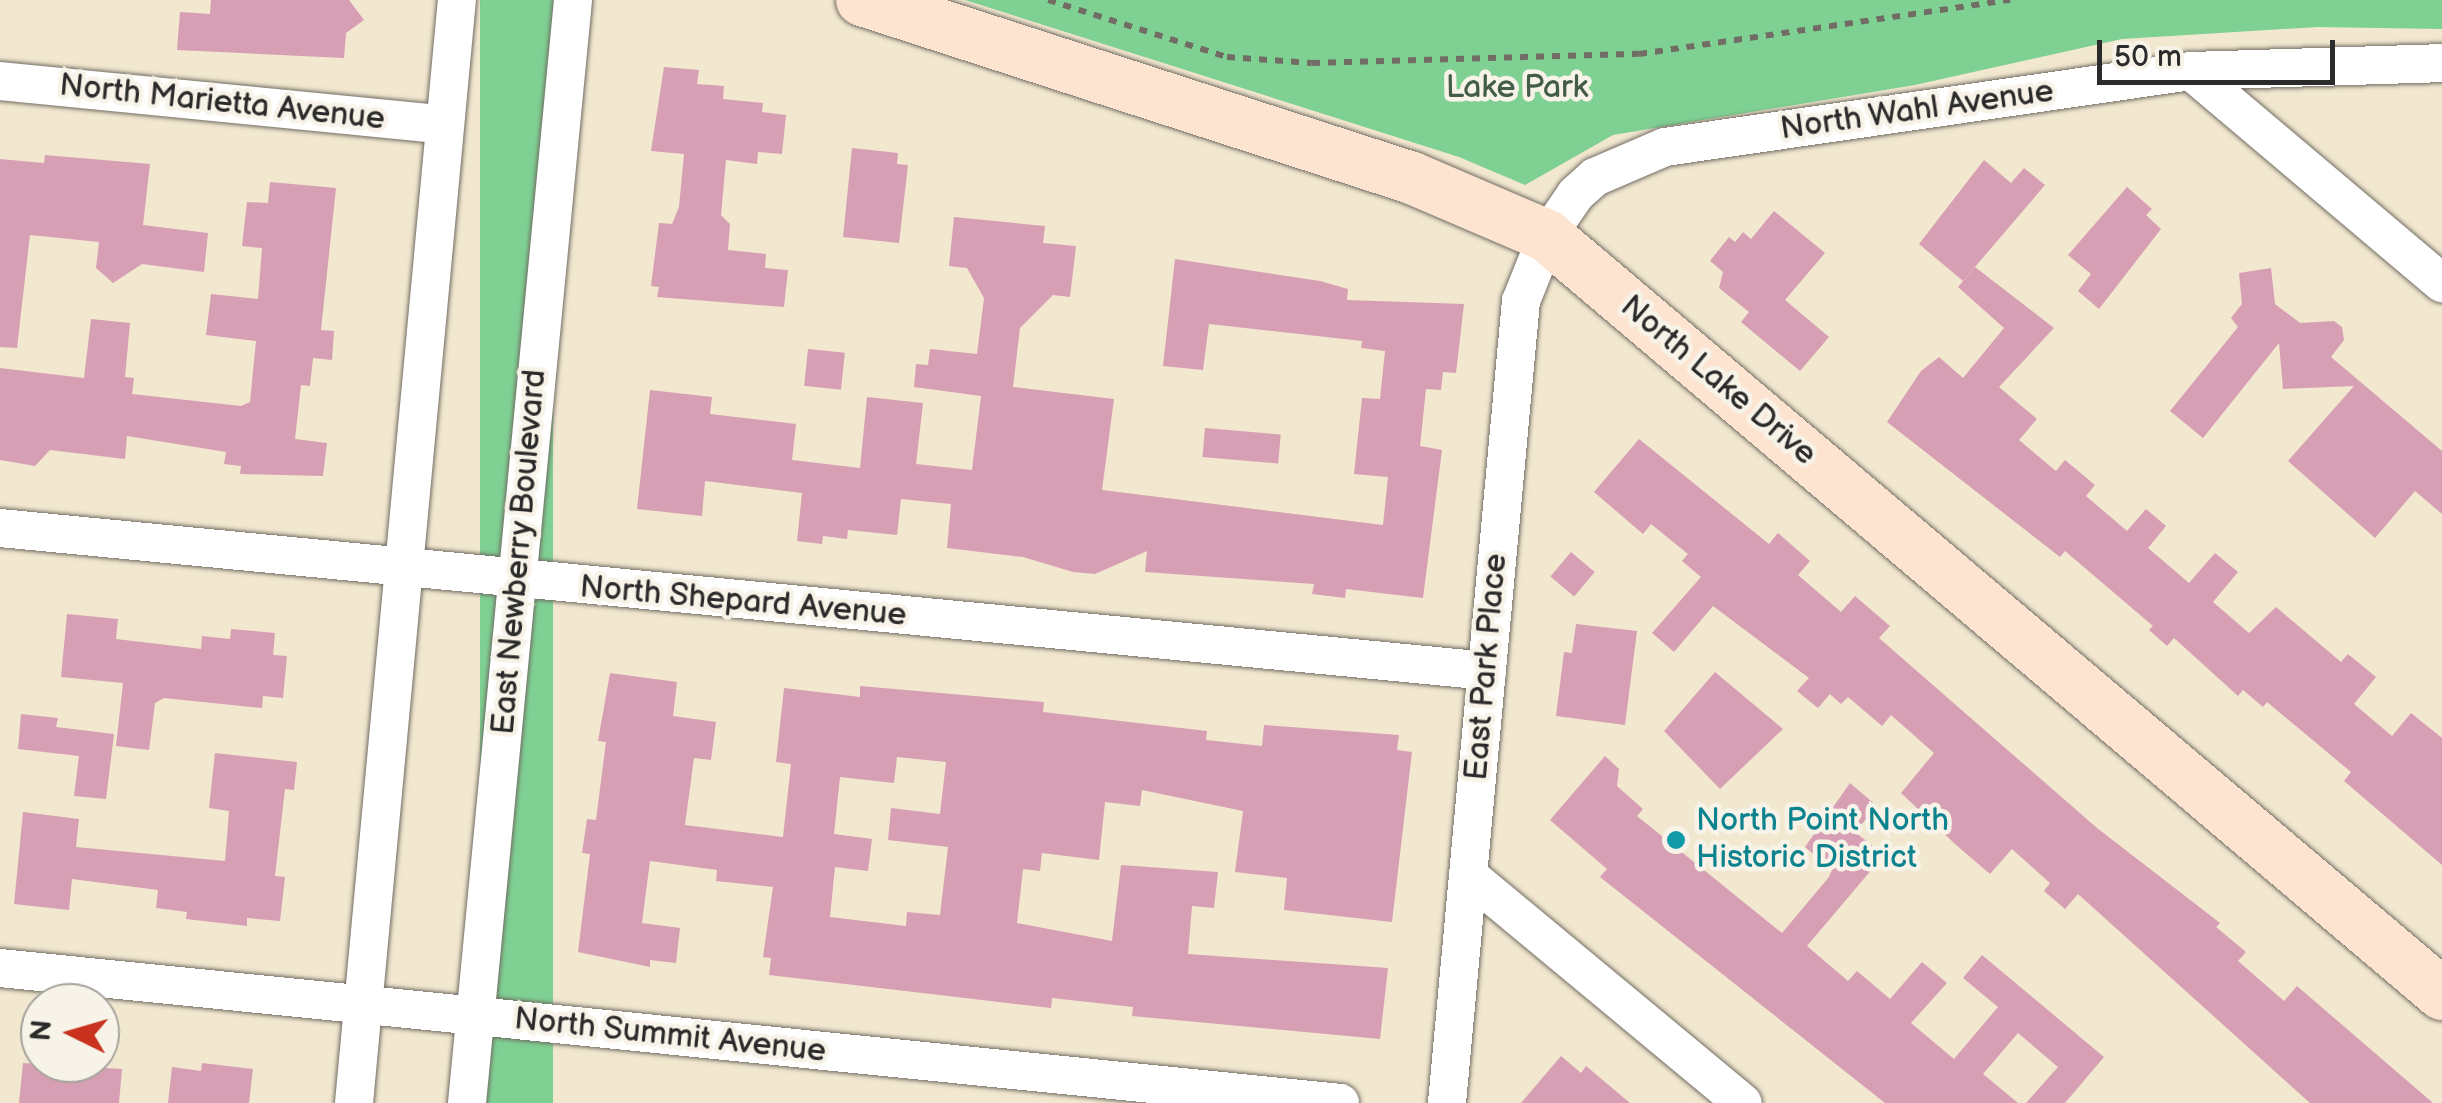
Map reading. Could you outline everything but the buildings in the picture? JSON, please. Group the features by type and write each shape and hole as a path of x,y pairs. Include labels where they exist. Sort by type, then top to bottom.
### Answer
{"main road":[{"name":"North Lake Drive","path":"862,0 1412,178 1547,236 2442,994"}],"street":[{"path":"354,1103 456,0"},
{"name":"East Newberry Boulevard","path":"466,1103 573,0"},
{"name":"North Wahl Avenue","path":"1547,236 1595,177 1665,147 2192,71 2442,63"},
{"path":"2192,71 2442,283"},
{"name":"North Marietta Avenue","path":"0,81 445,124"},
{"name":"East Park Place","path":"1447,1103 1520,301 1547,236"},
{"name":"North Shepard Avenue","path":"0,528 517,581 1486,671"},
{"path":"1468,875 1743,1103"},
{"name":"North Summit Avenue","path":"0,968 1340,1103"}],"path":[{"path":"1048,0 1227,56 1422,63 1664,52 2010,0"}],"green space":[{"path":"480,0 553,0 553,1103 480,1103"},
{"name":"Lake Park","path":"965,0 2442,0 2442,29 2317,27 2122,39 1915,85 1613,135 1525,185 1459,157"}],"place":[{"name":"North Point North Historic District","path":"1676,840"}]}
